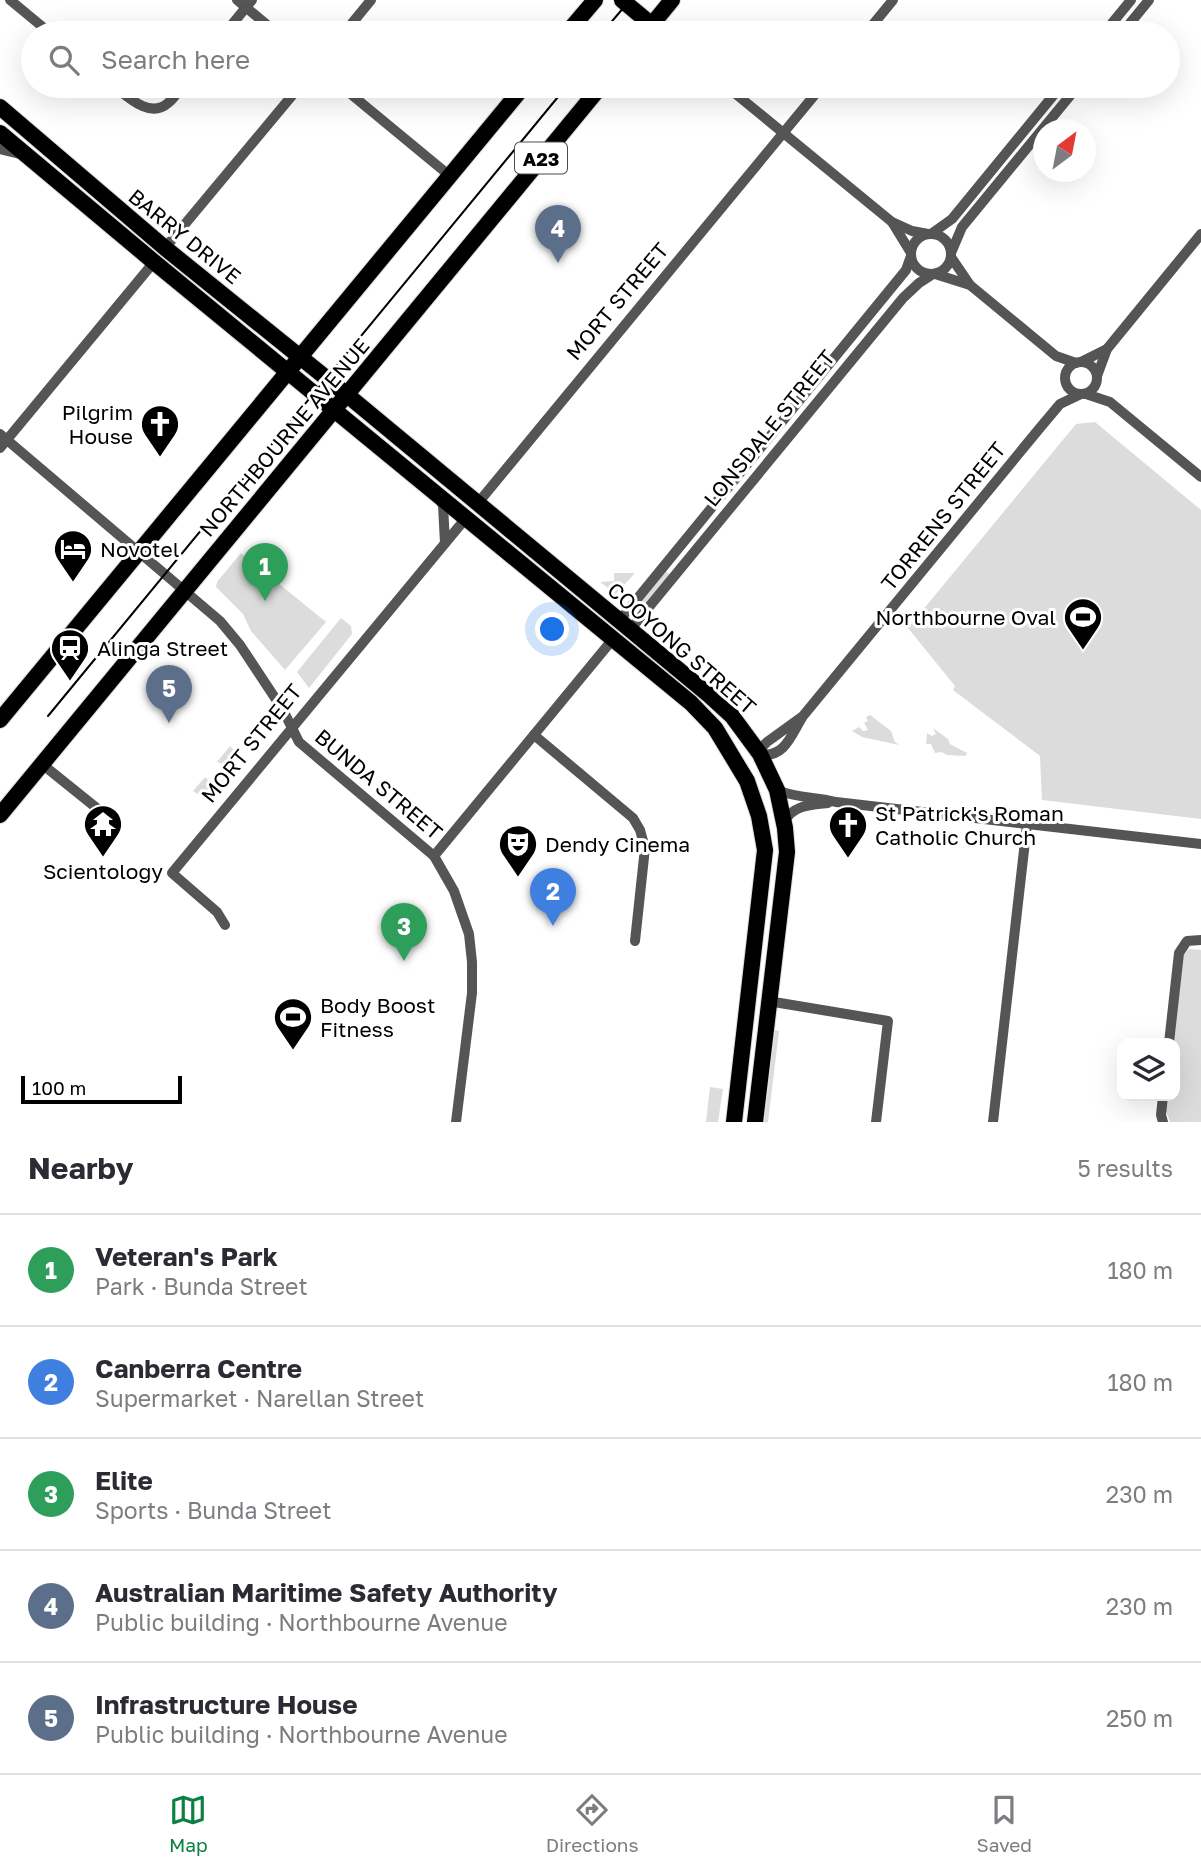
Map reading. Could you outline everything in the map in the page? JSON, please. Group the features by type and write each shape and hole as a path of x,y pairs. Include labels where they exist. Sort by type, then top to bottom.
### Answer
{"main road":[{"path":"577,21 595,0"},
{"path":"622,0 644,21"},
{"path":"659,21 672,0"},
{"name":"NORTHBOURNE AVENUE","path":"0,720 514,98"},
{"name":"NORTHBOURNE AVENUE","path":"0,815 591,98"},
{"name":"BARRY DRIVE","path":"2,112 346,394"},
{"name":"BARRY DRIVE","path":"0,133 334,409"},
{"name":"COOYONG STREET","path":"346,394 721,705 747,734 760,754 777,790 787,852 755,1122"},
{"name":"COOYONG STREET","path":"334,409 691,703 724,741 747,781 759,816 765,850 734,1122"},
{"name":"MORT STREET","path":"466,518 478,503"},
{"path":"517,560 529,545"},
{"name":"LONSDALE STREET","path":"613,639 625,626"},
{"path":"724,741 748,755 760,754"},
{"path":"747,781 753,761 760,754"},
{"path":"747,1005 768,1004"}],"street":[{"path":"10,0 35,21"},
{"path":"237,0 249,4 265,21"},
{"path":"354,21 371,0"},
{"path":"876,21 893,0"},
{"path":"1114,21 1131,0"},
{"path":"1123,10 1133,19 1149,0"},
{"path":"235,21 249,4"},
{"path":"129,98 152,109 168,104 173,98"},
{"path":"165,248 290,98"},
{"path":"356,98 450,176"},
{"path":"741,98 892,222 912,231 938,235 947,241 951,255 970,285 1056,356 1092,366 1110,402"},
{"name":"MORT STREET","path":"478,503 812,98"},
{"path":"911,254 916,241 952,219 1051,98"},
{"path":"934,274 946,267 962,227 1068,98"},
{"path":"0,148 12,150 33,160"},
{"path":"997,165 1006,173"},
{"path":"892,222 918,269 970,285"},
{"path":"1084,394 1095,387 1107,349 1201,234"},
{"name":"LONSDALE STREET","path":"625,626 688,537 906,270 911,254"},
{"path":"2,440 154,262"},
{"name":"LONSDALE STREET","path":"625,626 699,546 903,298 934,274"},
{"path":"859,328 871,337"},
{"path":"1065,378 1069,368 1107,349"},
{"path":"1056,356 1069,388 1110,402 1201,477"},
{"name":"TORRENS STREET","path":"1060,404 1065,378"},
{"name":"TORRENS STREET","path":"803,716 767,742 760,754 781,751 803,716 1060,404 1084,394"},
{"name":"BUNDA STREET","path":"2,440 220,621 235,638 292,726 299,742 434,856 454,891 469,934 472,962 456,1122"},
{"path":"436,494 443,505 445,543"},
{"name":"MORT STREET","path":"225,925 216,912 172,873 466,518"},
{"path":"688,537 699,546"},
{"path":"434,856 613,639"},
{"path":"534,735 633,818 640,830 645,848 635,941"},
{"path":"42,764 109,818"},
{"path":"777,790 796,797 1201,844"},
{"path":"784,823 788,815 799,807 836,802"},
{"path":"993,1122 1027,824"},
{"path":"1170,1038 1179,953 1187,941 1201,940"},
{"path":"768,1004 888,1021 876,1122"},
{"path":"1162,1101 1163,1122"}],"shaded area":[{"path":"1095,422 1201,510 1201,819 1042,800 1040,756 953,690 955,686 908,628 1076,424"},
{"path":"241,553 326,622 285,670 251,631 243,614 216,587 217,582"},
{"path":"665,570 671,576 640,611 634,606"},
{"path":"614,573 635,573 616,594 600,582 614,581"},
{"path":"341,618 351,626 352,634 309,688 297,672"},
{"path":"870,715 891,731 899,745 862,737 852,731 859,727 863,731 868,730 864,723"},
{"path":"933,728 948,739 950,744 967,753 966,756 935,753 931,744 926,744 927,733 932,736 936,734"},
{"path":"230,746 238,754 226,765 217,762"},
{"path":"205,777 213,785 203,797 193,791"},
{"path":"1189,949 1201,950 1201,1122 1170,1122 1166,1111 1167,1101 1180,1101 1180,1038 1175,1038 1183,955"},
{"path":"775,1030 779,1031 768,1122 764,1122"},
{"path":"710,1087 723,1089 718,1122 706,1122"}],"tram line":[{"path":"612,21 630,0"},
{"path":"48,716 557,98"}],"place":[{"name":"Australian Maritime Safety Authority","path":"558,263"},
{"name":"Pilgrim House","path":"160,458"},
{"name":"Novotel","path":"73,583"},
{"name":"Veteran's Park","path":"265,601"},
{"name":"Northbourne Oval","path":"1083,651"},
{"name":"Alinga Street","path":"70,682"},
{"name":"Infrastructure House","path":"169,723"},
{"name":"Scientology","path":"103,858"},
{"name":"St Patrick's Roman Catholic Church","path":"848,859"},
{"name":"Dendy Cinema","path":"518,878"},
{"name":"Canberra Centre","path":"553,926"},
{"name":"Elite","path":"404,961"},
{"name":"Body Boost Fitness","path":"293,1051"}]}
